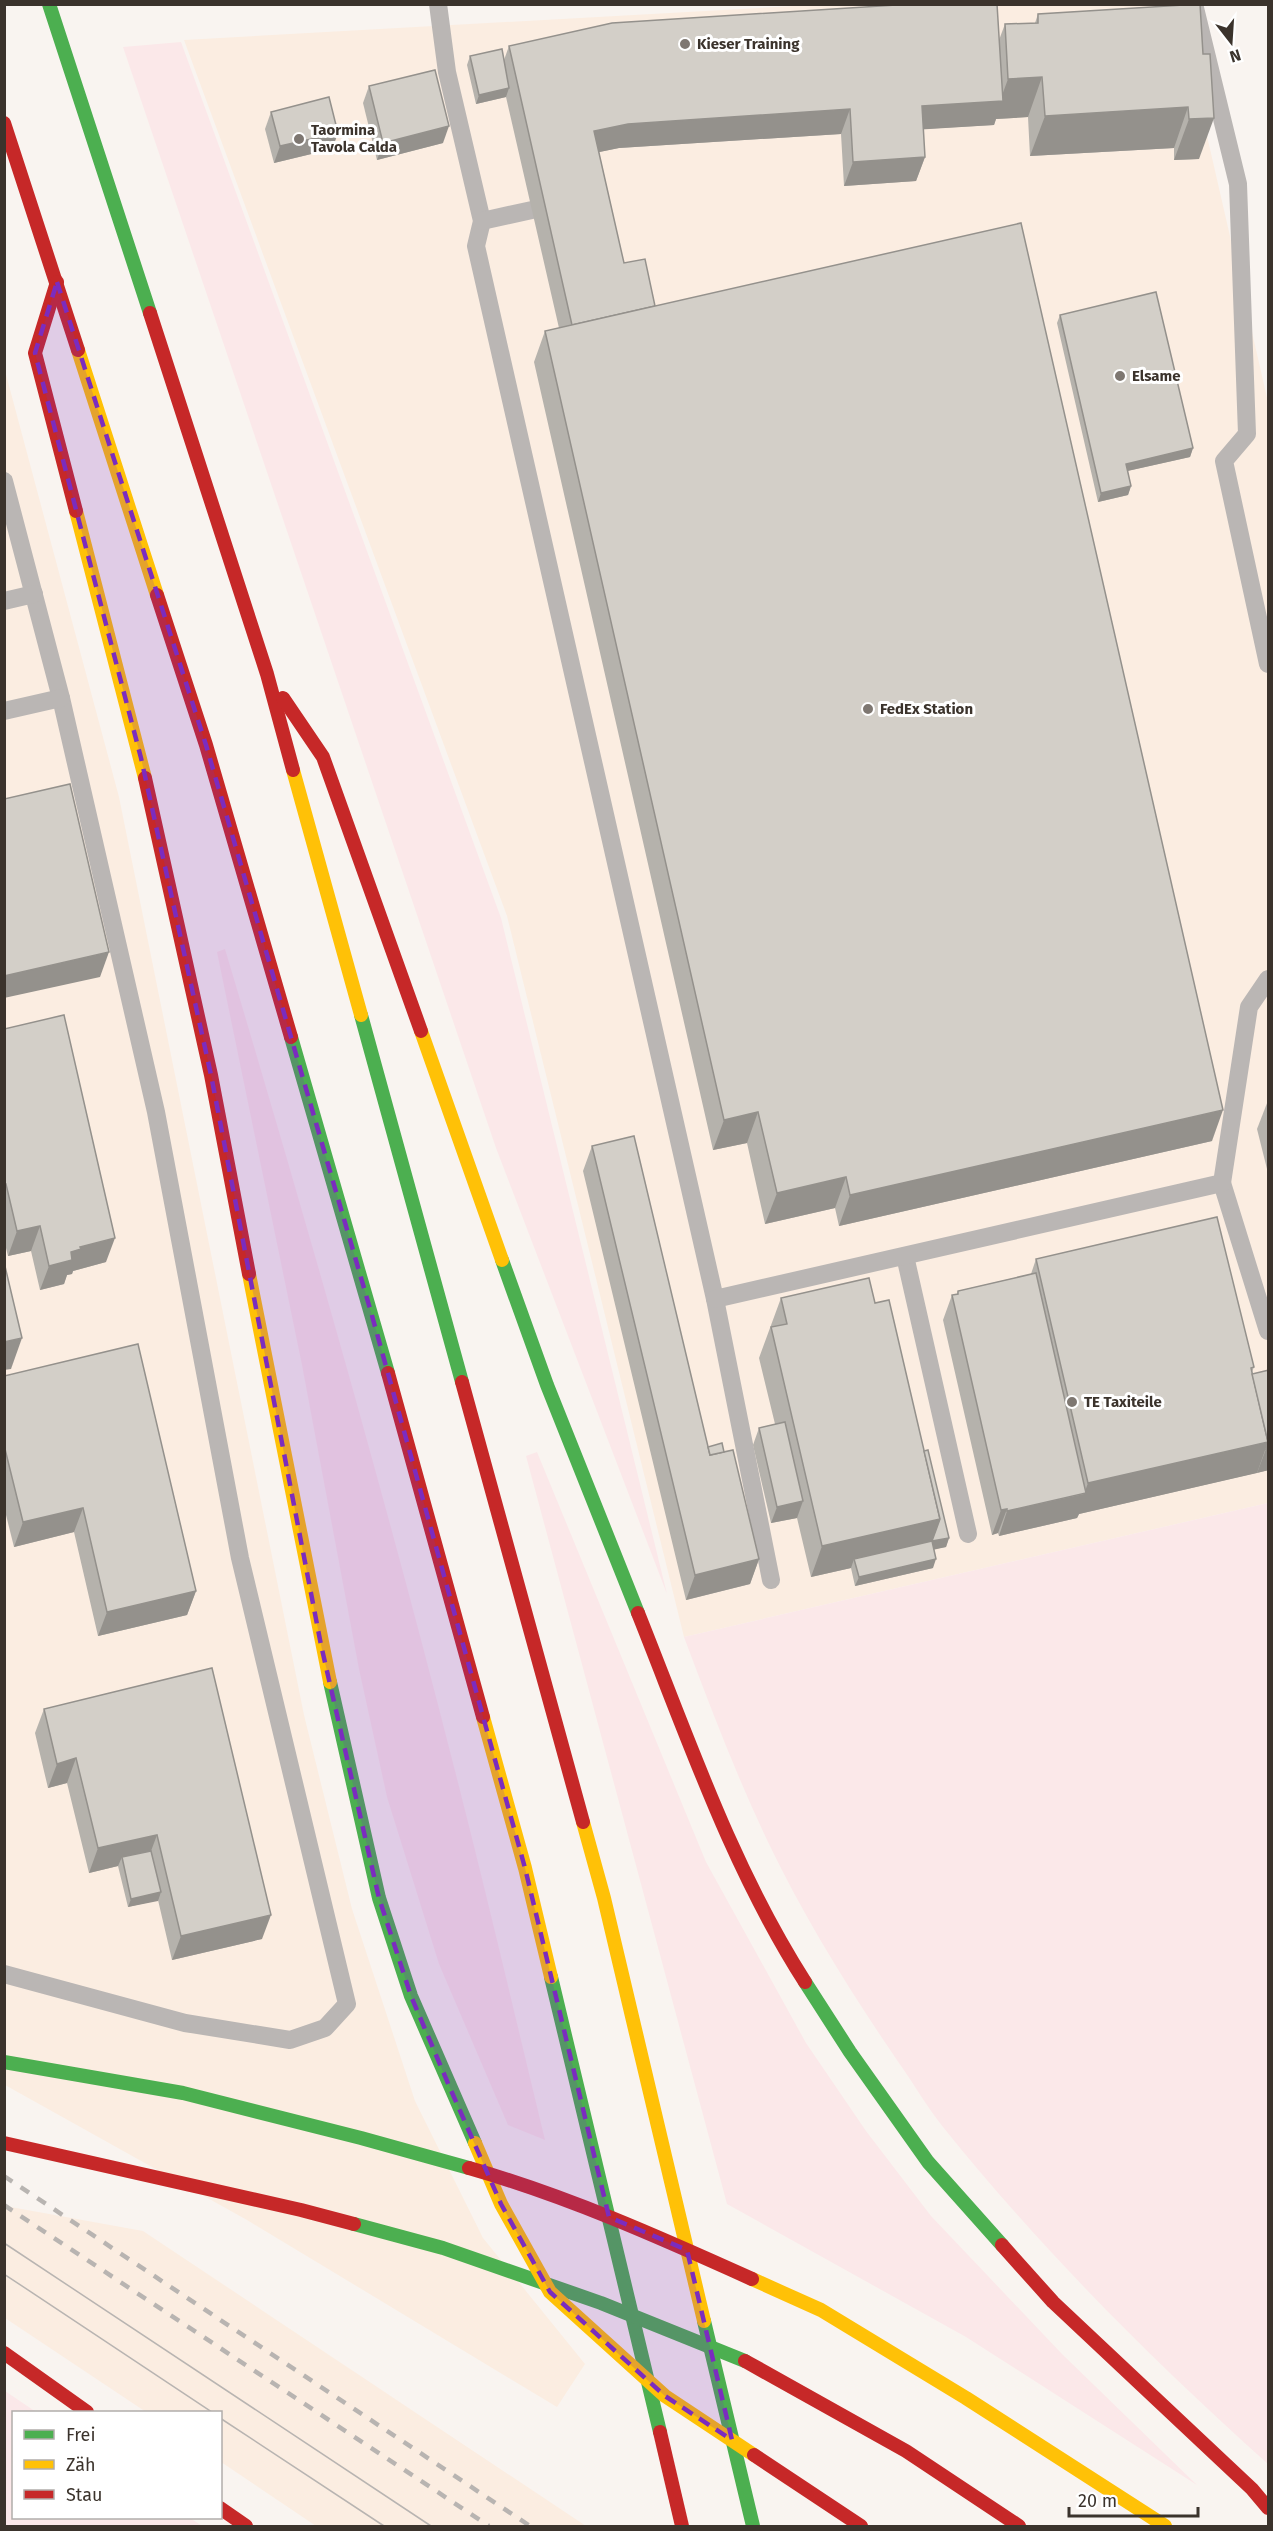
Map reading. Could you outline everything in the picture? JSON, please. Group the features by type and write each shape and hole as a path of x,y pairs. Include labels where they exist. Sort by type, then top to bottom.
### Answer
{"highway":[{"path":"49,4 267,674 604,1898 753,2526"},
{"path":"4,123 206,745 371,1312 525,1868 682,2526"},
{"path":"57,282 35,353 141,758 211,1075 321,1645 379,1898 411,1996 501,2204 550,2292 665,2396 861,2526"},
{"path":"267,674 323,758 547,1385 726,1833 783,1947 850,2052 928,2162 1053,2302 1252,2489 1269,2508"},
{"path":"4,2062 183,2093 361,2138 524,2184 645,2231 821,2310 966,2398 1165,2526"},
{"path":"4,2144 301,2210 443,2248 601,2303 751,2364 906,2451 1019,2526"},
{"path":"4,2353 86,2411"},
{"path":"222,2509 246,2526"}],"lane":[{"path":"438,4 447,72 482,220 476,246 715,1299 771,1580"},
{"path":"1194,4 1238,184 1247,435 1224,461 1269,664"},
{"path":"482,220 532,210"},
{"path":"4,481 61,698 156,1112 240,1558 347,2004 325,2028 290,2040 185,2023 4,1974"},
{"path":"4,601 34,594"},
{"path":"4,711 61,698"},
{"path":"1269,979 1249,1007 1222,1183 1269,1330"},
{"path":"715,1299 1222,1183"},
{"path":"905,1256 968,1534"}],"highlighted area":[{"path":"57,282 206,745 371,1312 525,1868 609,2217 687,2250 732,2440 665,2396 550,2292 501,2204 450,2088 411,1996 379,1898 321,1645 211,1075 141,758 35,353"}],"shaded area":[{"path":"813,5 1177,5 1268,402 1268,1503 684,1637 507,916 184,40"},
{"path":"181,42 501,918 667,1594 496,1148 123,47"},
{"path":"4,367 119,797 304,1715 352,1909 415,2101 483,2238 585,2364 557,2407 247,2220 5,2085"},
{"path":"225,949 315,1254 400,1561 466,1814 545,2140 508,2125 439,1964 387,1797 359,1669 302,1365 217,952"},
{"path":"537,1452 706,1862 806,2043 866,2131 931,2216 1062,2354 1197,2485 966,2337 727,2204 526,1456"},
{"path":"1268,1503 1268,2464 1099,2302 1019,2217 931,2112 846,1983 782,1871 734,1766 684,1637"},
{"path":"5,2206 143,2231 586,2526 316,2526 222,2463 222,2411 144,2411 5,2318"},
{"path":"5,2391 35,2411 12,2411 12,2519 192,2519 202,2526 5,2526"}],"building":[{"path":"912,4 997,4 1003,101 922,106 925,157 853,162 850,109 628,124 594,131 624,263 645,259 655,306 572,325 509,46 612,23"},
{"path":"1200,4 1203,54 1210,54 1214,118 1189,119 1188,107 1045,116 1042,77 1008,79 1005,24 1038,23 1038,14"},
{"path":"502,49 509,88 479,95 470,56"},
{"path":"435,70 449,126 383,143 369,86"},
{"path":"329,97 338,133 280,146 271,112"},
{"path":"1021,223 1223,1110 850,1195 846,1177 777,1193 758,1112 724,1120 545,331"},
{"name":"Elsame","path":"1156,292 1193,448 1126,464 1131,486 1101,493 1060,315"},
{"path":"70,784 109,952 4,976 4,799"},
{"path":"64,1015 115,1238 80,1247 81,1249 71,1252 72,1260 49,1266 40,1226 17,1231 6,1184 4,1185 4,1029"},
{"path":"634,1136 710,1455 733,1450 759,1559 695,1575 592,1146"},
{"path":"1217,1217 1254,1367 1251,1368 1268,1442 1088,1483 1036,1259"},
{"path":"4,1262 22,1338 4,1342"},
{"path":"1036,1273 1086,1493 1007,1511 1007,1509 1001,1510 952,1295 958,1294 958,1291"},
{"path":"869,1278 875,1303 889,1300 940,1519 822,1546 771,1327 787,1324 781,1298"},
{"path":"138,1344 196,1591 107,1612 83,1508 23,1522 4,1445 4,1376"},
{"path":"1269,1370 1269,1448 1266,1449 1268,1442 1252,1374"},
{"path":"785,1422 803,1501 777,1507 759,1428"},
{"path":"722,1443 724,1452 710,1455 708,1447"},
{"path":"928,1450 949,1538 932,1541 940,1519 924,1451"},
{"path":"932,1541 936,1559 859,1577 854,1559"},
{"path":"212,1668 271,1915 181,1936 157,1835 98,1848 76,1758 57,1764 44,1709"},
{"path":"151,1851 161,1892 131,1899 122,1857"}],"tram line":[{"path":"4,2243 431,2526"},
{"path":"4,2274 210,2411"},
{"path":"222,2419 384,2526"}],"railway":[{"path":"4,2176 530,2526"},
{"path":"4,2205 489,2526"}],"traffic: fast":[{"path":"49,4 150,313"},
{"path":"361,1015 462,1382"},
{"path":"291,1037 388,1373"},
{"path":"502,1260 547,1385 638,1613"},
{"path":"330,1682 379,1898 411,1996 475,2143"},
{"path":"551,1977 660,2432"},
{"path":"805,1982 850,2052 928,2162 1002,2245"},
{"path":"4,2062 183,2093 469,2168"},
{"path":"354,2224 443,2248 601,2303 745,2361"},
{"path":"704,2321 753,2526"}],"traffic: slow":[{"path":"78,350 157,595"},
{"path":"76,511 145,778"},
{"path":"293,770 361,1015"},
{"path":"421,1031 502,1260"},
{"path":"249,1274 330,1682"},
{"path":"483,1717 525,1868 551,1977"},
{"path":"583,1822 604,1898 704,2321"},
{"path":"475,2143 501,2204 550,2292 665,2396 754,2455"},
{"path":"752,2279 821,2310 966,2398 1165,2526"}],"traffic: jam":[{"path":"4,123 78,350"},
{"path":"57,282 35,353 76,511"},
{"path":"150,313 267,674 293,770"},
{"path":"157,595 206,745 291,1037"},
{"path":"283,698 323,757 421,1031"},
{"path":"145,778 211,1075 249,1274"},
{"path":"388,1373 483,1717"},
{"path":"462,1382 583,1822"},
{"path":"638,1613 733,1848 779,1939 805,1982"},
{"path":"4,2143 354,2224"},
{"path":"469,2168 577,2204 752,2279"},
{"path":"1002,2245 1053,2302 1252,2489 1268,2508"},
{"path":"4,2353 86,2411"},
{"path":"745,2361 906,2451 1019,2526"},
{"path":"660,2432 682,2526"},
{"path":"754,2455 861,2526"},
{"path":"222,2509 246,2526"}],"place":[{"name":"Kieser Training","path":"685,44"},
{"name":"Taormina Tavola Calda","path":"299,139"},
{"name":"Elsame","path":"1120,376"},
{"name":"FedEx Station","path":"868,709"},
{"name":"TE Taxiteile","path":"1072,1402"}]}
